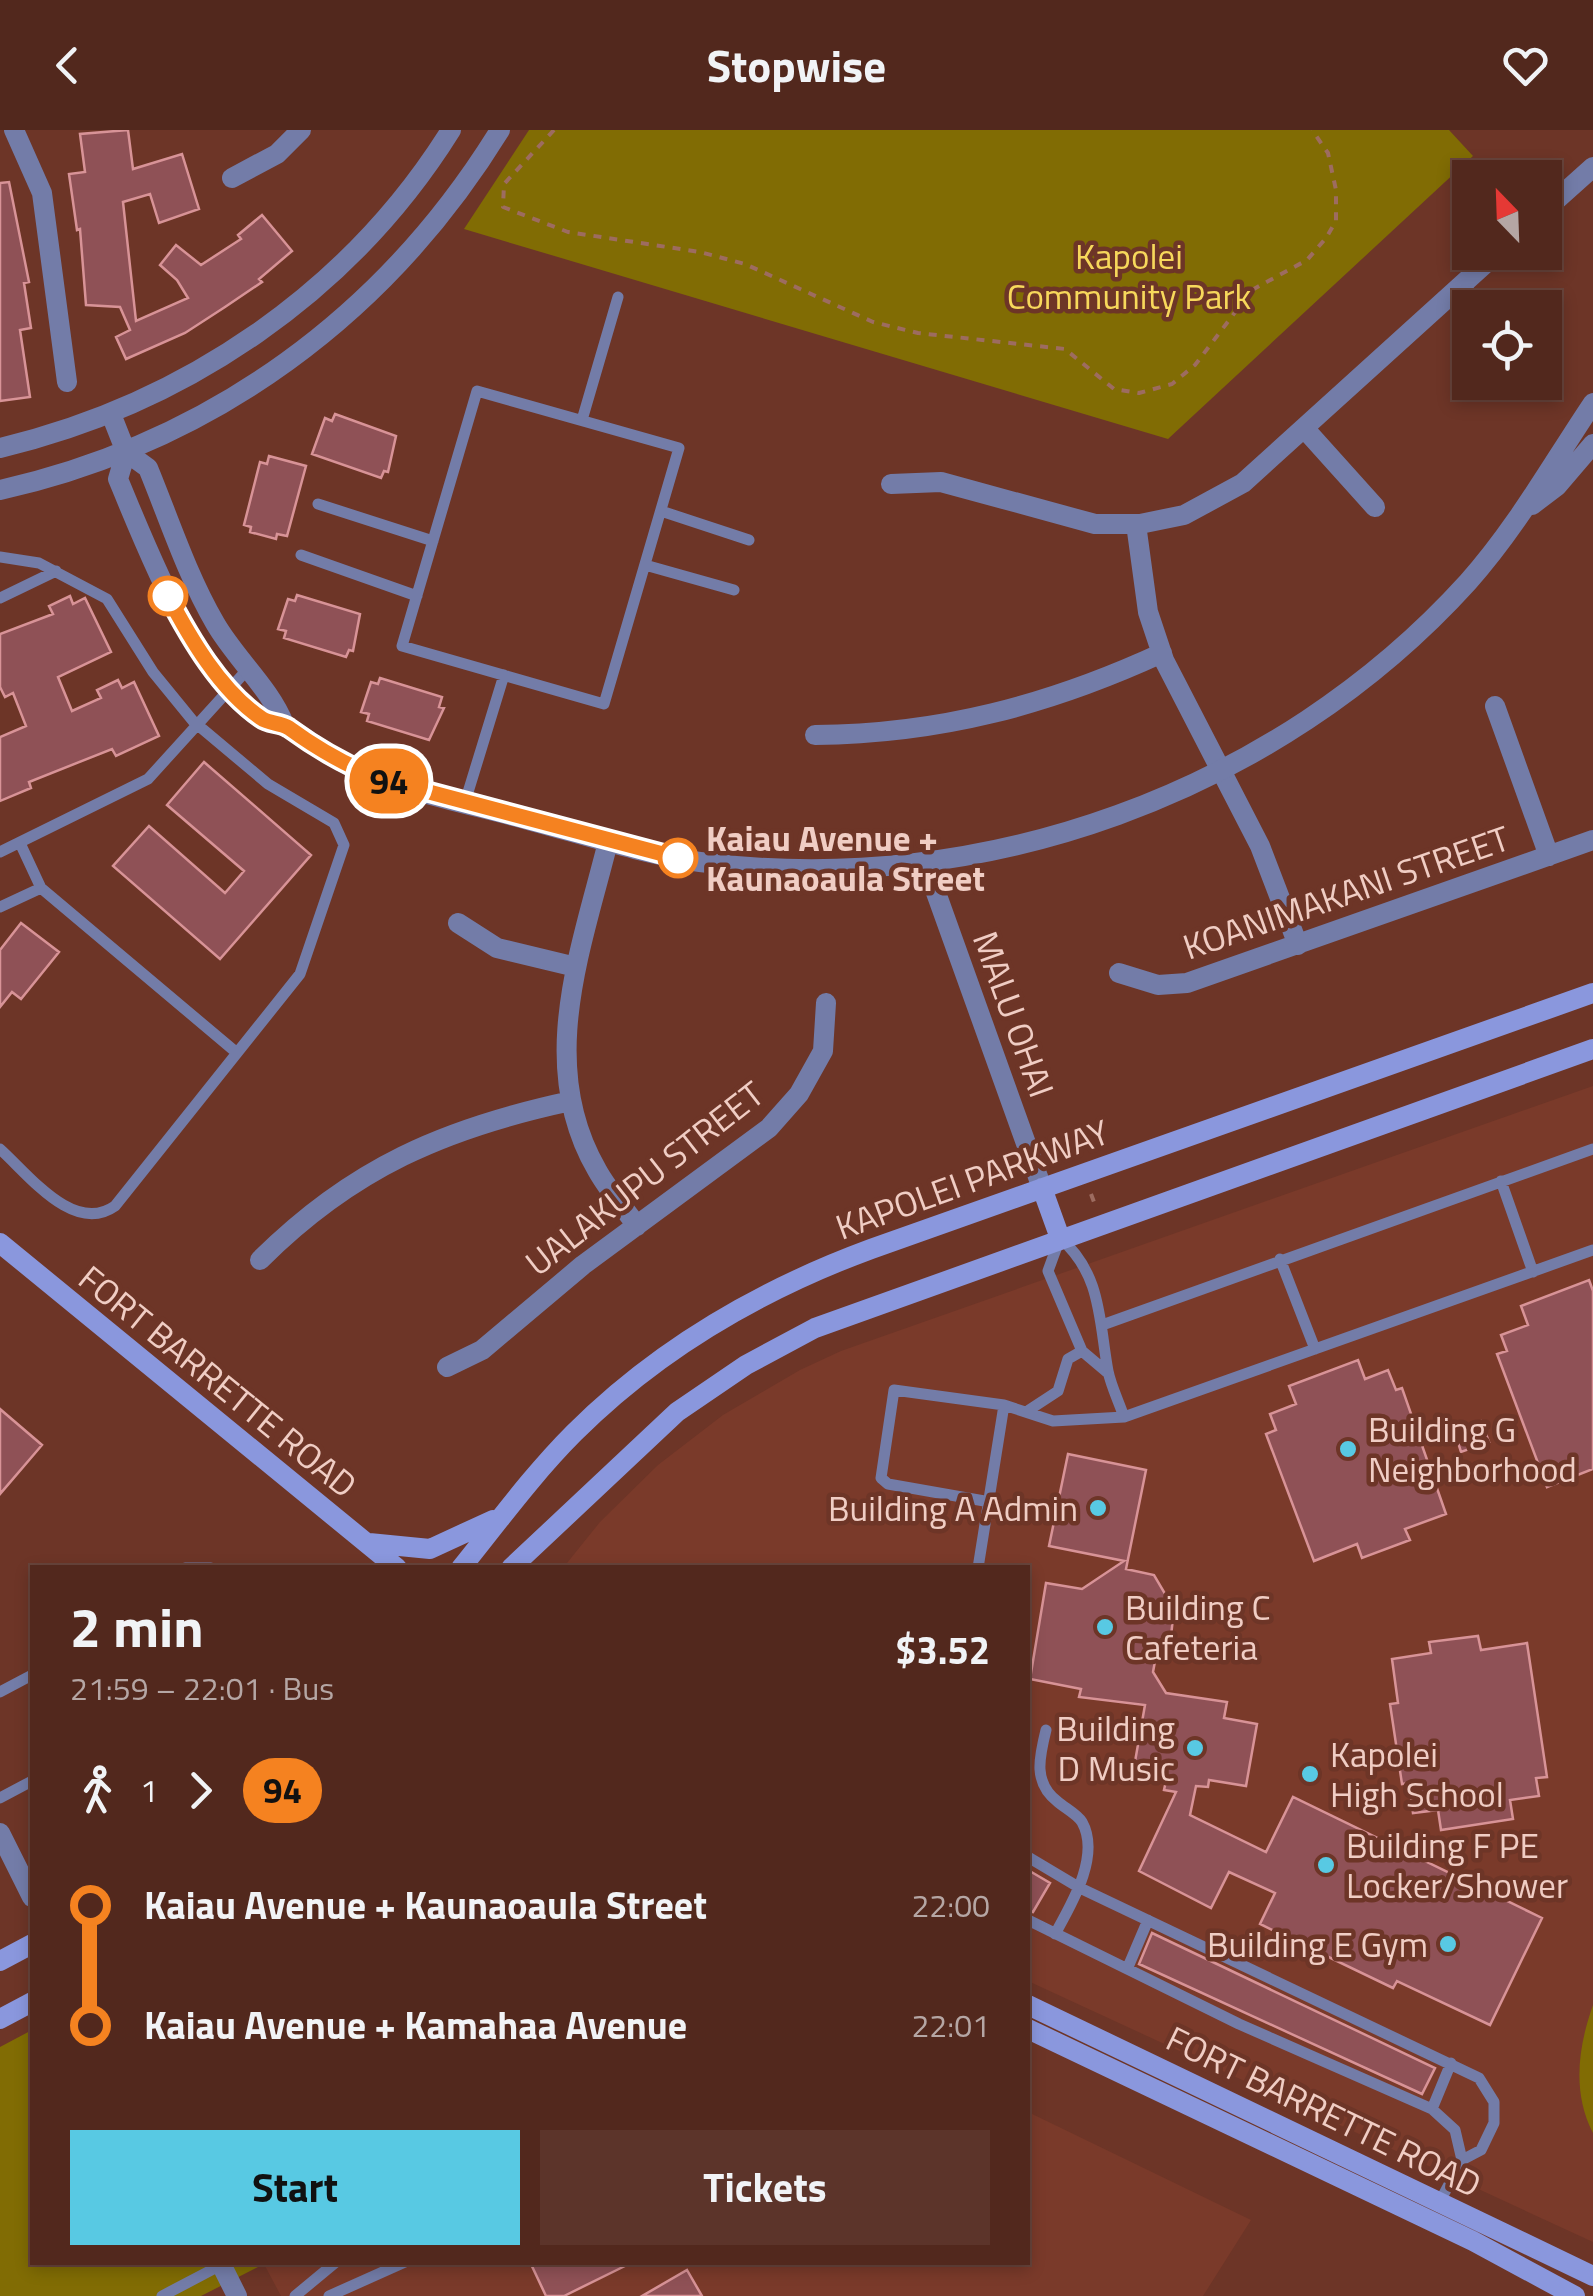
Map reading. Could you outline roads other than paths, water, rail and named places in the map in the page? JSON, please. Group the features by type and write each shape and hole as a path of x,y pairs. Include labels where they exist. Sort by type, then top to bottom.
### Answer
{"main road":[{"name":"KAPOLEI PARKWAY","path":"463,1565 542,1467 608,1401 718,1320 832,1264 1593,993"},
{"path":"517,1563 644,1440 746,1365 852,1312 1593,1049"},
{"path":"1042,1188 1060,1238"},
{"name":"FORT BARRETTE ROAD","path":"0,1243 393,1565"},
{"path":"366,1542 430,1549 504,1514"},
{"path":"0,1961 30,1945"},
{"path":"0,2019 30,2003"},
{"name":"FORT BARRETTE ROAD","path":"1030,2005 1434,2212 1575,2296"},
{"name":"FORT BARRETTE ROAD","path":"1030,2030 1434,2212 1593,2276"}],"street":[{"path":"232,178 266,162 301,130"},
{"path":"0,448 111,414 190,376 298,304 392,212 451,130"},
{"path":"0,490 126,452 250,390 336,326 423,238 500,130"},
{"path":"19,132 42,193 67,382"},
{"path":"1562,195 1593,167"},
{"path":"892,484 942,482 1077,522 1136,524 1184,514 1224,496 1479,270"},
{"path":"1530,506 1544,476 1593,403"},
{"path":"111,414 126,452 148,468 201,596 246,671 278,707 284,724"},
{"path":"1304,428 1376,506"},
{"path":"126,452 118,479 164,588 196,644 263,720 284,724 361,772 654,855 748,867 843,869 985,853 1077,829 1221,770 1308,719 1390,656 1466,584 1530,506 1557,486 1593,444"},
{"path":"1136,524 1148,612 1162,653 1260,846 1298,944"},
{"path":"815,735 899,732 989,717 1078,690 1162,653"},
{"path":"1496,706 1550,856"},
{"name":"KOANIMAKANI STREET","path":"1119,972 1158,985 1188,983 1593,840"},
{"path":"608,842 576,967 565,1030 571,1101 598,1172 637,1226"},
{"name":"MALU OHAI","path":"925,862 1042,1188"},
{"path":"458,922 497,948 576,967"},
{"name":"UALAKUPU STREET","path":"447,1367 482,1350 637,1226 751,1143 785,1112 822,1051 826,1003"},
{"path":"260,1260 309,1214 394,1158 462,1128 571,1101"},
{"path":"0,1833 30,1893"},
{"path":"222,2265 237,2296"}],"lane":[{"path":"582,420 618,297"},
{"path":"477,391 582,420 679,448 604,704 402,646 477,391"},
{"path":"318,504 433,541"},
{"path":"661,511 749,540"},
{"path":"301,556 417,596"},
{"path":"0,557 29,560 108,600 153,672 198,726 268,784 334,823 344,845 300,974 108,1211 90,1216 73,1212 0,1150"},
{"path":"645,565 734,590"},
{"path":"0,598 56,571"},
{"path":"0,852 148,779 246,671"},
{"path":"465,802 504,675"},
{"path":"20,843 41,888 236,1053"},
{"path":"0,908 41,888"},
{"path":"1104,1324 1593,1149"},
{"path":"1501,1181 1533,1272"},
{"path":"1108,1373 1082,1351 1048,1271 1060,1238 1080,1256 1104,1324 1108,1373 1124,1417"},
{"path":"990,1502 888,1484 881,1478 894,1390 1004,1405 1066,1422 1124,1417 1593,1250"},
{"path":"1280,1259 1315,1348"},
{"path":"1029,1410 1058,1391 1068,1359 1082,1351"},
{"path":"979,1565 1004,1405"},
{"path":"0,1692 30,1676"},
{"path":"1046,1730 1040,1778 1048,1794 1081,1820 1087,1838 1080,1888 1055,1934"},
{"path":"0,1798 30,1782"},
{"path":"1030,1858 1080,1888 1452,2062 1486,2085 1496,2113 1481,2150 1462,2160 1434,2212"},
{"path":"1128,1967 1148,1920"},
{"path":"1030,1921 1239,2024 1432,2109 1455,2130 1462,2160"},
{"path":"1432,2109 1452,2062"},
{"path":"162,2296 219,2265"},
{"path":"295,2296 332,2265"},
{"path":"329,2296 399,2265"}],"place":[{"name":"Kaiau Avenue + Kaunaoaula Street","path":"678,858"},
{"name":"Building G Neighborhood","path":"1348,1449"},
{"name":"Building A Admin","path":"1098,1508"},
{"name":"Building C Cafeteria","path":"1105,1627"},
{"name":"Building D Music","path":"1195,1748"},
{"name":"Kapolei High School","path":"1310,1774"},
{"name":"Building F PE Locker/Shower","path":"1326,1865"},
{"name":"Building E Gym","path":"1448,1944"}],"park label":[{"name":"Kapolei Community Park","path":"1129,276"}]}
